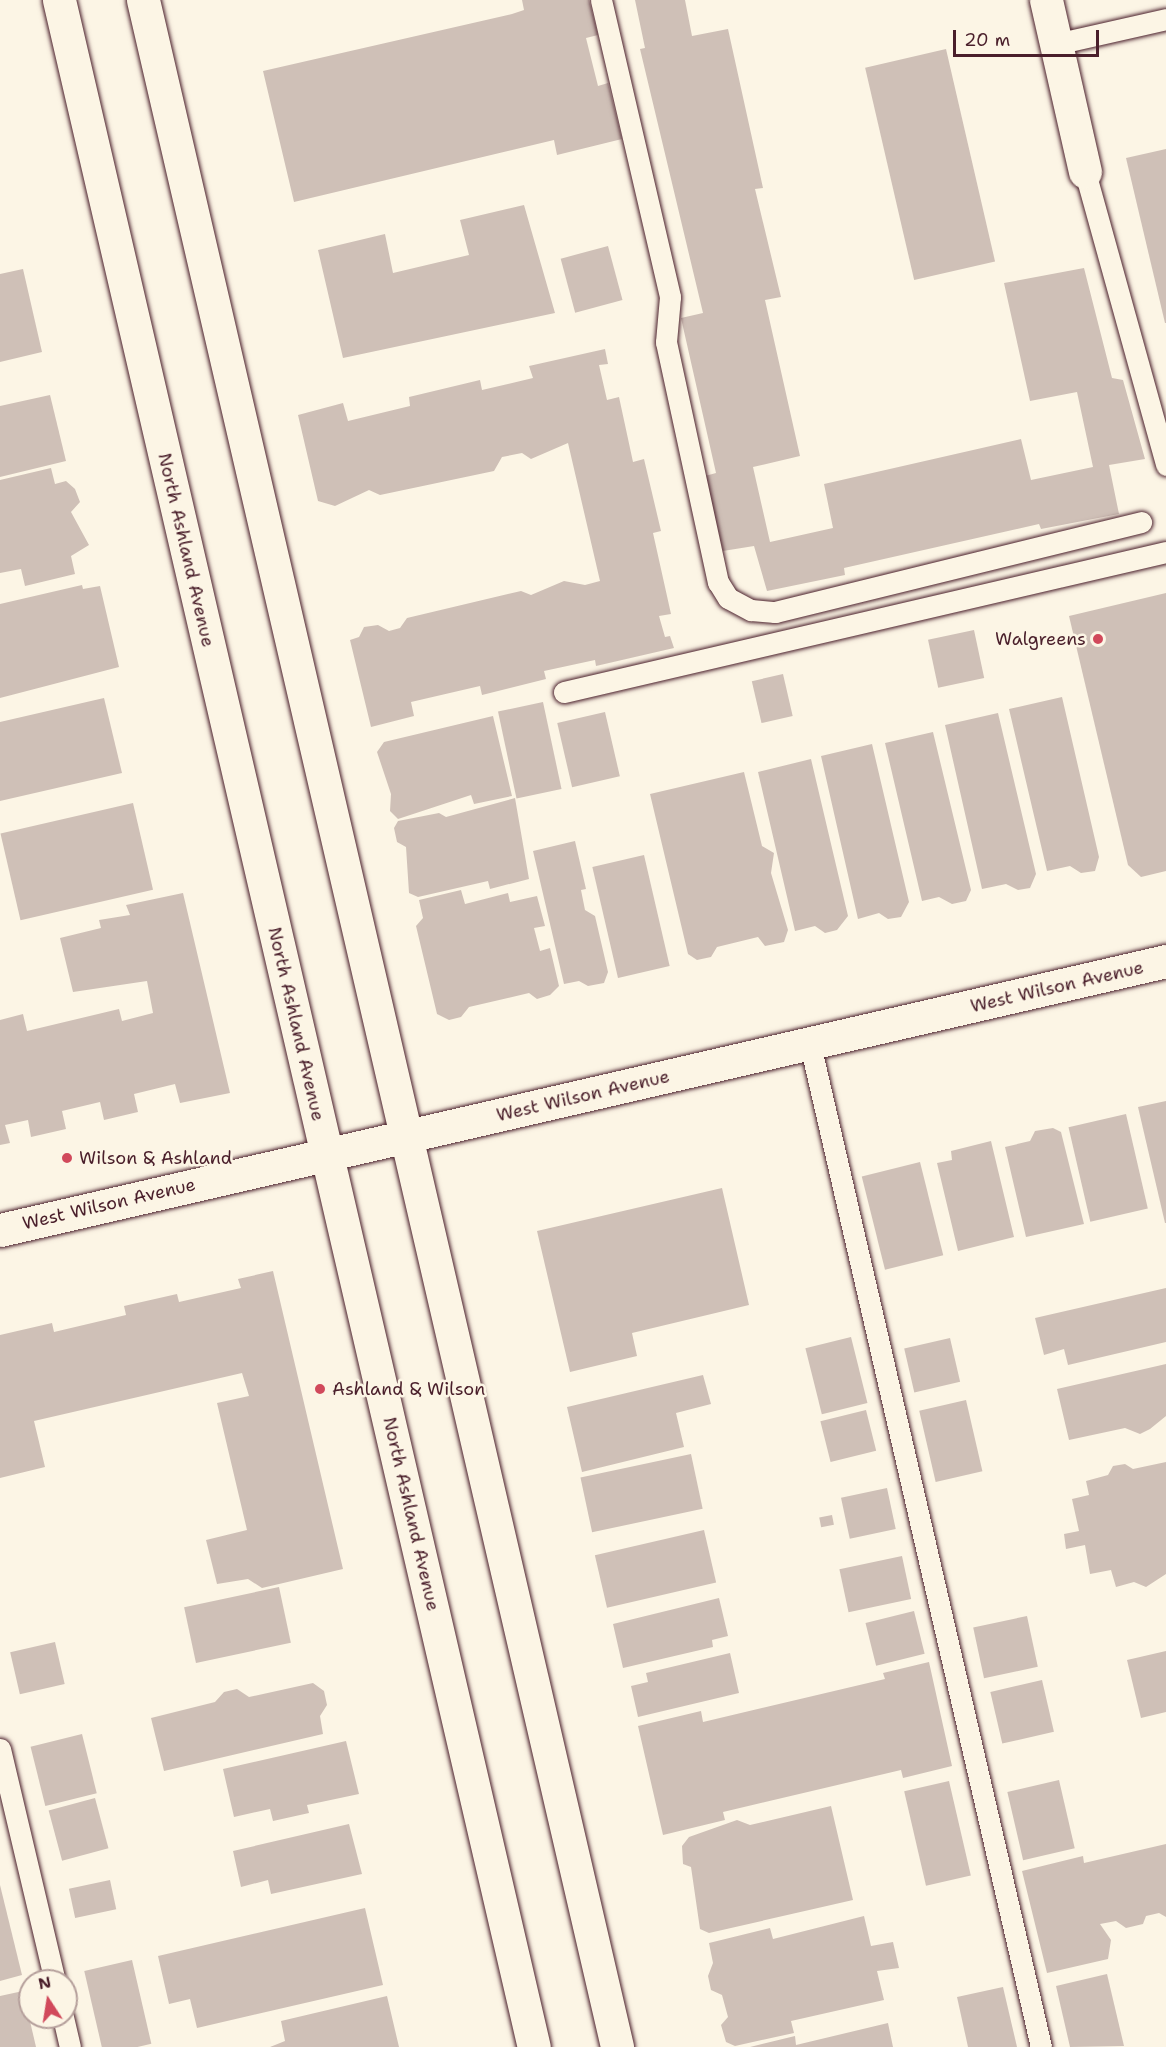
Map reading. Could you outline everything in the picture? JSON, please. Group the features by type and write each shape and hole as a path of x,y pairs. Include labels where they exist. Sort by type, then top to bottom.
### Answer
{"main road":[{"name":"North Ashland Avenue","path":"59,0 534,2047"},
{"path":"143,0 617,2047"},
{"path":"1046,0 1085,172"},
{"name":"West Wilson Avenue","path":"0,1230 1166,961"}],"lane":[{"path":"601,0 670,297 669,354 718,582 728,597 751,610 775,612 1141,522"},
{"path":"1056,44 1166,19"},
{"path":"1085,172 1166,465"},
{"path":"564,692 1166,552"},
{"path":"810,1044 1041,2047"},
{"path":"0,1749 52,1969"},
{"path":"66,2029 70,2047"}],"building":[{"path":"522,0 589,0 598,35 586,38 598,86 608,83 622,139 557,155 554,140 294,202 263,71 512,14 524,10"},
{"path":"635,0 685,0 692,36 728,29 763,188 755,189 781,297 765,300 800,456 753,467 770,542 833,528 824,484 1021,439 1031,480 1093,467 1077,392 1030,401 1004,283 1084,268 1112,378 1123,380 1145,459 1109,465 1119,514 1041,529 1039,524 844,568 845,575 767,591 754,546 723,551 705,476 716,473 681,318 703,313 640,49 645,48"},
{"path":"946,49 995,261 914,280 865,68"},
{"path":"1166,149 1166,323 1165,323 1126,158"},
{"path":"524,205 555,313 343,358 318,250 385,234 393,273 469,255 460,220"},
{"path":"608,246 622,300 575,313 561,259"},
{"path":"23,269 42,352 0,362 0,274"},
{"path":"605,349 608,364 599,365 607,400 619,397 633,462 644,459 661,531 653,533 671,614 659,616 665,637 670,636 674,648 596,666 595,660 544,671 546,679 482,695 480,686 411,702 414,716 371,727 350,640 359,637 364,627 378,625 389,631 400,628 407,618 521,591 531,595 564,581 585,585 600,581 568,443 531,459 522,453 502,457 494,471 380,495 369,490 335,506 318,501 298,415 343,403 348,421 410,406 409,397 480,380 482,390 533,378 529,366"},
{"path":"50,395 66,461 0,477 0,406"},
{"path":"51,468 55,484 66,481 75,489 80,502 71,512 89,545 71,556 75,574 25,586 21,569 0,573 0,480"},
{"path":"82,585 83,589 100,586 119,667 0,698 0,604"},
{"name":"Walgreens","path":"1166,593 1166,871 1141,877 1128,865 1069,616"},
{"path":"974,630 984,678 938,688 928,640"},
{"path":"783,674 793,716 761,723 752,681"},
{"path":"1062,697 1099,857 1095,871 1081,873 1070,866 1047,871 1009,709"},
{"path":"104,698 122,773 0,801 0,722"},
{"path":"543,702 562,789 517,799 498,712"},
{"path":"605,712 620,776 572,787 557,723"},
{"path":"998,713 1036,874 1030,888 1018,890 1006,884 982,889 945,725"},
{"path":"493,716 512,796 474,804 471,795 398,819 390,811 391,794 377,752 384,742"},
{"path":"933,732 971,890 966,901 952,904 939,897 922,901 885,743"},
{"path":"872,744 909,902 901,917 888,919 879,913 858,919 821,756"},
{"path":"811,759 848,916 837,930 825,933 815,926 795,931 758,772"},
{"path":"744,772 762,846 774,853 771,873 788,930 784,942 765,946 758,937 717,947 711,957 697,960 688,954 650,794"},
{"path":"515,798 529,879 490,889 488,881 418,897 409,893 406,847 397,842 394,828 398,821 439,813 446,817"},
{"path":"133,803 153,890 21,920 0,834"},
{"path":"575,841 586,889 581,890 585,910 595,916 608,972 604,983 588,986 579,981 564,984 533,851"},
{"path":"644,855 670,966 618,978 592,867"},
{"path":"461,890 465,904 508,893 510,902 537,896 545,926 534,928 540,951 550,948 559,986 550,995 537,999 529,993 469,1007 461,1017 449,1020 437,1014 416,926 423,918 419,900"},
{"path":"183,893 230,1093 180,1103 175,1084 134,1094 138,1112 104,1120 100,1102 62,1111 66,1129 31,1137 28,1120 5,1125 10,1143 0,1145 0,1020 23,1014 27,1031 119,1009 122,1021 153,1013 147,981 73,992 60,938 101,928 99,920 130,915 126,905"},
{"path":"1166,1101 1166,1223 1165,1223 1138,1107"},
{"path":"1126,1114 1148,1209 1090,1222 1069,1127"},
{"path":"1053,1128 1061,1132 1084,1224 1026,1237 1005,1147 1030,1141 1035,1131"},
{"path":"991,1141 1014,1237 958,1251 937,1163 952,1160 951,1151"},
{"path":"920,1162 943,1255 885,1270 862,1177"},
{"path":"722,1188 749,1305 632,1333 637,1356 570,1372 537,1231"},
{"path":"273,1271 343,1569 262,1588 248,1579 217,1584 206,1540 247,1530 217,1403 249,1396 242,1373 34,1421 45,1467 0,1478 0,1335 52,1323 54,1332 126,1315 124,1306 177,1294 179,1302 241,1288 238,1279"},
{"path":"1166,1288 1166,1342 1068,1365 1064,1349 1044,1355 1035,1318"},
{"path":"851,1337 867,1403 822,1414 805,1348"},
{"path":"950,1338 960,1382 914,1392 904,1349"},
{"path":"1166,1364 1166,1416 1150,1429 1140,1434 1125,1428 1069,1440 1057,1389"},
{"path":"703,1375 711,1404 676,1413 684,1447 582,1472 567,1407"},
{"path":"966,1400 982,1471 936,1482 919,1411"},
{"path":"866,1410 876,1451 831,1462 820,1421"},
{"path":"691,1454 703,1509 592,1532 580,1477"},
{"path":"1166,1462 1166,1574 1146,1587 1134,1582 1116,1587 1111,1570 1090,1574 1085,1545 1066,1549 1064,1534 1079,1531 1072,1499 1089,1495 1086,1481 1108,1475 1113,1466 1125,1464 1133,1469"},
{"path":"887,1488 896,1529 850,1539 841,1498"},
{"path":"832,1515 834,1525 821,1527 819,1517"},
{"path":"704,1530 716,1583 607,1608 595,1555"},
{"path":"902,1556 911,1599 849,1612 839,1569"},
{"path":"279,1587 291,1643 196,1663 184,1607"},
{"path":"719,1598 728,1636 712,1640 713,1647 623,1668 613,1624"},
{"path":"914,1611 925,1654 876,1666 865,1623"},
{"path":"1027,1616 1038,1667 984,1678 973,1627"},
{"path":"55,1642 65,1684 20,1694 10,1652"},
{"path":"1166,1651 1166,1712 1141,1718 1127,1660"},
{"path":"730,1653 739,1693 638,1717 631,1686 648,1682 646,1673"},
{"path":"929,1662 952,1766 903,1778 901,1770 723,1812 725,1820 663,1835 638,1726 701,1711 703,1722 885,1679 883,1673"},
{"path":"1042,1680 1054,1732 1002,1744 990,1692"},
{"path":"313,1683 324,1691 327,1705 320,1716 323,1734 164,1771 151,1718 215,1702 224,1692 237,1689 249,1697"},
{"path":"82,1734 97,1793 45,1806 31,1747"},
{"path":"346,1741 359,1794 307,1805 309,1813 273,1821 270,1809 234,1817 223,1769"},
{"path":"1059,1780 1075,1848 1023,1860 1007,1792"},
{"path":"949,1781 971,1876 926,1886 904,1791"},
{"path":"95,1798 108,1848 62,1861 49,1810"},
{"path":"831,1806 853,1900 709,1933 700,1929 691,1867 683,1864 682,1846 689,1837 737,1820 750,1825"},
{"path":"349,1824 362,1874 271,1894 268,1880 241,1887 233,1851"},
{"path":"1166,1844 1166,1917 1159,1913 1146,1916 1143,1924 1126,1928 1116,1921 1100,1924 1111,1940 1108,1959 1047,1973 1022,1871 1083,1856 1084,1863"},
{"path":"110,1880 116,1909 75,1918 69,1889"},
{"path":"0,1885 21,1969 18,1969 18,1976 0,1981"},
{"path":"365,1908 383,1985 197,2028 190,1999 169,2004 158,1956"},
{"path":"864,1916 871,1946 893,1942 899,1968 877,1971 884,2000 791,2021 794,2033 735,2046 726,2042 721,2025 728,2017 722,1995 711,1990 708,1976 713,1963 709,1943 770,1928 773,1939"},
{"path":"132,1960 151,2044 137,2047 102,2047 84,1971"},
{"path":"1107,1974 1124,2046 1070,2047 1056,1986"},
{"path":"1003,1987 1017,2047 968,2047 957,1997"},
{"path":"18,1992 18,2029 32,2029 36,2047 0,2047 0,1996"},
{"path":"387,1996 399,2047 270,2047 285,2041 281,2021"},
{"path":"888,2023 893,2047 750,2047 795,2036 796,2045"}],"place":[{"name":"Walgreens","path":"1098,639"},
{"name":"Wilson & Ashland","path":"67,1158"},
{"name":"Ashland & Wilson","path":"320,1389"}]}
